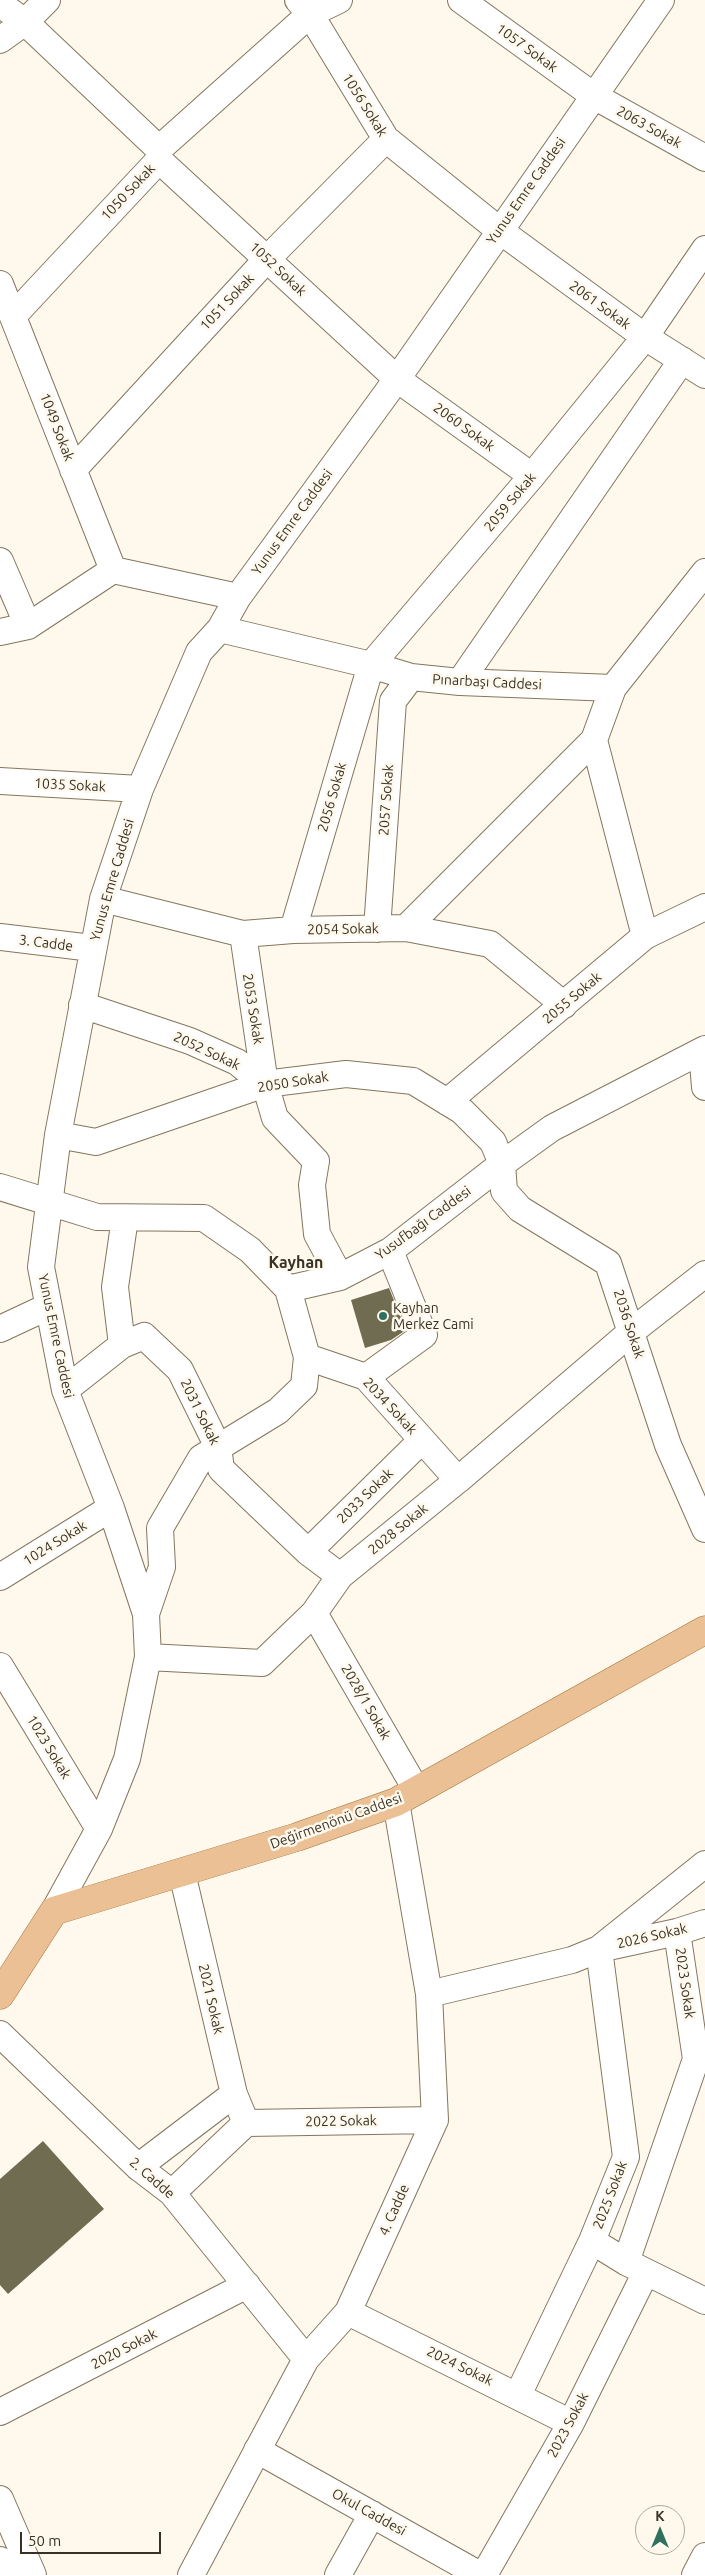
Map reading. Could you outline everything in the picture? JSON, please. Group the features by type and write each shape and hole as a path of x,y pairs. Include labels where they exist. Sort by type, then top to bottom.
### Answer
{"main road":[{"name":"Değirmenönü Caddesi","path":"54,1911 182,1873 406,1797 705,1630"},
{"path":"1,1987 54,1911"}],"street":[{"path":"0,40 25,22 47,0"},
{"name":"1050 Sokak","path":"14,315 159,154 304,7 339,0"},
{"name":"1057 Sokak","path":"461,0 594,96"},
{"name":"Yunus Emre Caddesi","path":"54,1911 98,1829 127,1759 148,1656 146,1614 111,1508 65,1390 47,1307 41,1267 58,1134 92,948 103,899 140,789 199,652 220,628 238,597 396,378 661,0"},
{"name":"1052 Sokak","path":"0,4 25,22 267,258 396,378"},
{"name":"1056 Sokak","path":"304,7 386,140 499,230"},
{"name":"2063 Sokak","path":"594,96 705,158"},
{"name":"1051 Sokak","path":"73,470 267,258 386,140"},
{"name":"2061 Sokak","path":"499,230 645,337 705,375"},
{"name":"2059 Sokak","path":"371,665 532,476 645,337 705,249"},
{"name":"1049 Sokak","path":"0,284 14,315 113,570"},
{"path":"460,682 682,360"},
{"name":"2060 Sokak","path":"396,378 532,476"},
{"path":"0,561 28,626"},
{"path":"0,632 28,626 113,570 238,597"},
{"path":"406,928 594,740 614,688 705,572"},
{"name":"Pınarbaşı Caddesi","path":"220,628 371,665 411,677 460,682 614,688"},
{"name":"2056 Sokak","path":"293,930 371,665"},
{"name":"2057 Sokak","path":"377,929 393,701 411,677"},
{"path":"594,740 645,936"},
{"name":"1035 Sokak","path":"0,781 140,789"},
{"name":"2054 Sokak","path":"103,899 243,934 293,930 406,928 490,944 564,1006"},
{"name":"2055 Sokak","path":"447,1102 564,1006 645,936 705,907"},
{"name":"2053 Sokak","path":"243,934 265,1084"},
{"name":"3. Cadde","path":"0,937 92,948"},
{"name":"2052 Sokak","path":"82,1004 190,1041 237,1062 265,1084"},
{"path":"704,1050 705,1087"},
{"name":"Yusufbağı Caddesi","path":"288,1289 340,1277 390,1251 502,1164 552,1128 704,1050"},
{"name":"2050 Sokak","path":"58,1134 96,1142 265,1084 346,1074 413,1081 462,1111 493,1142 502,1164"},
{"path":"265,1084 275,1118 316,1161 312,1185 318,1234 340,1277"},
{"name":"2036 Sokak","path":"502,1164 504,1191 520,1209 608,1263 668,1445 705,1529"},
{"path":"0,1186 97,1217 204,1218 250,1250 288,1289 307,1357 304,1386 278,1412 201,1458 160,1528 162,1567 146,1614"},
{"path":"122,1345 115,1287 125,1218"},
{"path":"366,1377 424,1335 390,1251"},
{"name":"2028 Sokak","path":"148,1656 262,1663 314,1613 340,1576 458,1480 631,1332 702,1282"},
{"path":"0,1329 47,1307"},
{"name":"2031 Sokak","path":"65,1390 122,1345 144,1336 180,1370 218,1447 221,1469 308,1552 340,1576"},
{"name":"2034 Sokak","path":"307,1357 366,1377 458,1480"},
{"name":"2033 Sokak","path":"308,1552 422,1440"},
{"name":"1024 Sokak","path":"0,1577 111,1508"},
{"name":"2028/1 Sokak","path":"314,1613 406,1797"},
{"name":"1023 Sokak","path":"0,1666 98,1829"},
{"name":"4. Cadde","path":"191,2575 306,2359 348,2312 435,2120 429,1994 406,1797"},
{"path":"429,1994 572,1960 599,1949 705,1864"},
{"name":"2021 Sokak","path":"182,1873 234,2094 246,2123"},
{"name":"2026 Sokak","path":"599,1949 677,1932 705,1923"},
{"name":"2023 Sokak","path":"484,2575 571,2422 636,2267 696,2059 677,1932"},
{"name":"2025 Sokak","path":"518,2395 592,2241 626,2157 599,1949"},
{"name":"2. Cadde","path":"0,2034 138,2167 172,2193 306,2359"},
{"path":"138,2167 234,2094"},
{"name":"2022 Sokak","path":"246,2123 435,2120"},
{"path":"172,2193 246,2123"},
{"path":"592,2241 636,2267 705,2301"},
{"name":"2020 Sokak","path":"0,2412 247,2285"},
{"name":"2024 Sokak","path":"348,2312 571,2422"},
{"name":"Okul Caddesi","path":"258,2450 480,2575"},
{"path":"0,2499 33,2575"},
{"path":"338,2575 372,2514"},
{"path":"695,2575 705,2556"},
{"path":"0,2560 8,2575"}],"building":[{"name":"Kayhan Merkez Cami","path":"389,1288 406,1330 391,1340 365,1348 351,1300"},
{"path":"43,2141 104,2209 8,2294 0,2285 0,2179"}],"place":[{"name":"Kayhan Merkez Cami","path":"383,1316"}],"district":[{"name":"Kayhan","path":"296,1263"}]}
